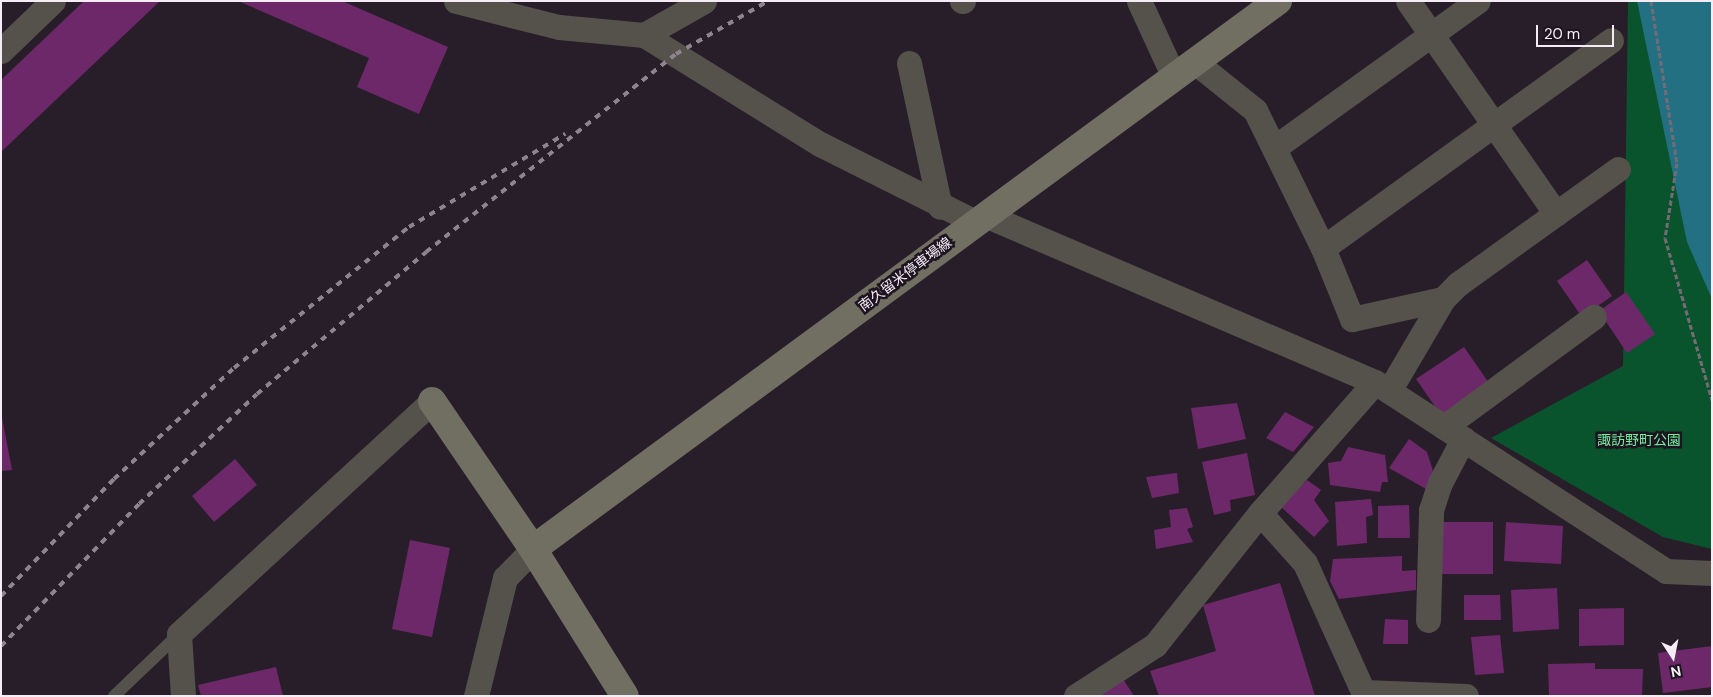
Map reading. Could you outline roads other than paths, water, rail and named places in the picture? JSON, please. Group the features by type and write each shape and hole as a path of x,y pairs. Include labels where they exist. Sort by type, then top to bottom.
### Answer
{"main road":[{"name":"南久留米停車場線","path":"533,550 1278,1"},
{"path":"432,401 533,550 625,696"}],"street":[{"path":"3,44 53,1"},
{"path":"456,1 560,28 644,35 820,144 940,207 980,219 1382,387 1666,571 1712,573"},
{"path":"644,35 704,1"},
{"path":"1139,1 1184,70 1255,110 1323,248 1352,319 1443,299"},
{"path":"1408,1 1556,214"},
{"path":"1274,148 1478,1"},
{"path":"1323,248 1611,40"},
{"path":"909,63 940,207"},
{"path":"1076,696 1155,645 1260,512 1382,387 1443,299 1618,169"},
{"path":"1428,620 1431,510 1453,433 1594,317"},
{"path":"183,696 179,634 432,401"},
{"path":"1260,512 1305,563 1364,694 1466,696"},
{"path":"476,696 505,578 533,550"}],"lane":[{"path":"114,696 179,634"}],"water":[{"path":"1637,1 1712,1 1712,299 1687,242"}],"railway":[{"path":"1,646 139,504 257,394 426,252 676,54 768,1"},
{"path":"1,596 114,479 234,368 409,227 565,134"}],"park label":[{"name":"諏訪野町公園","path":"1639,440"}]}
